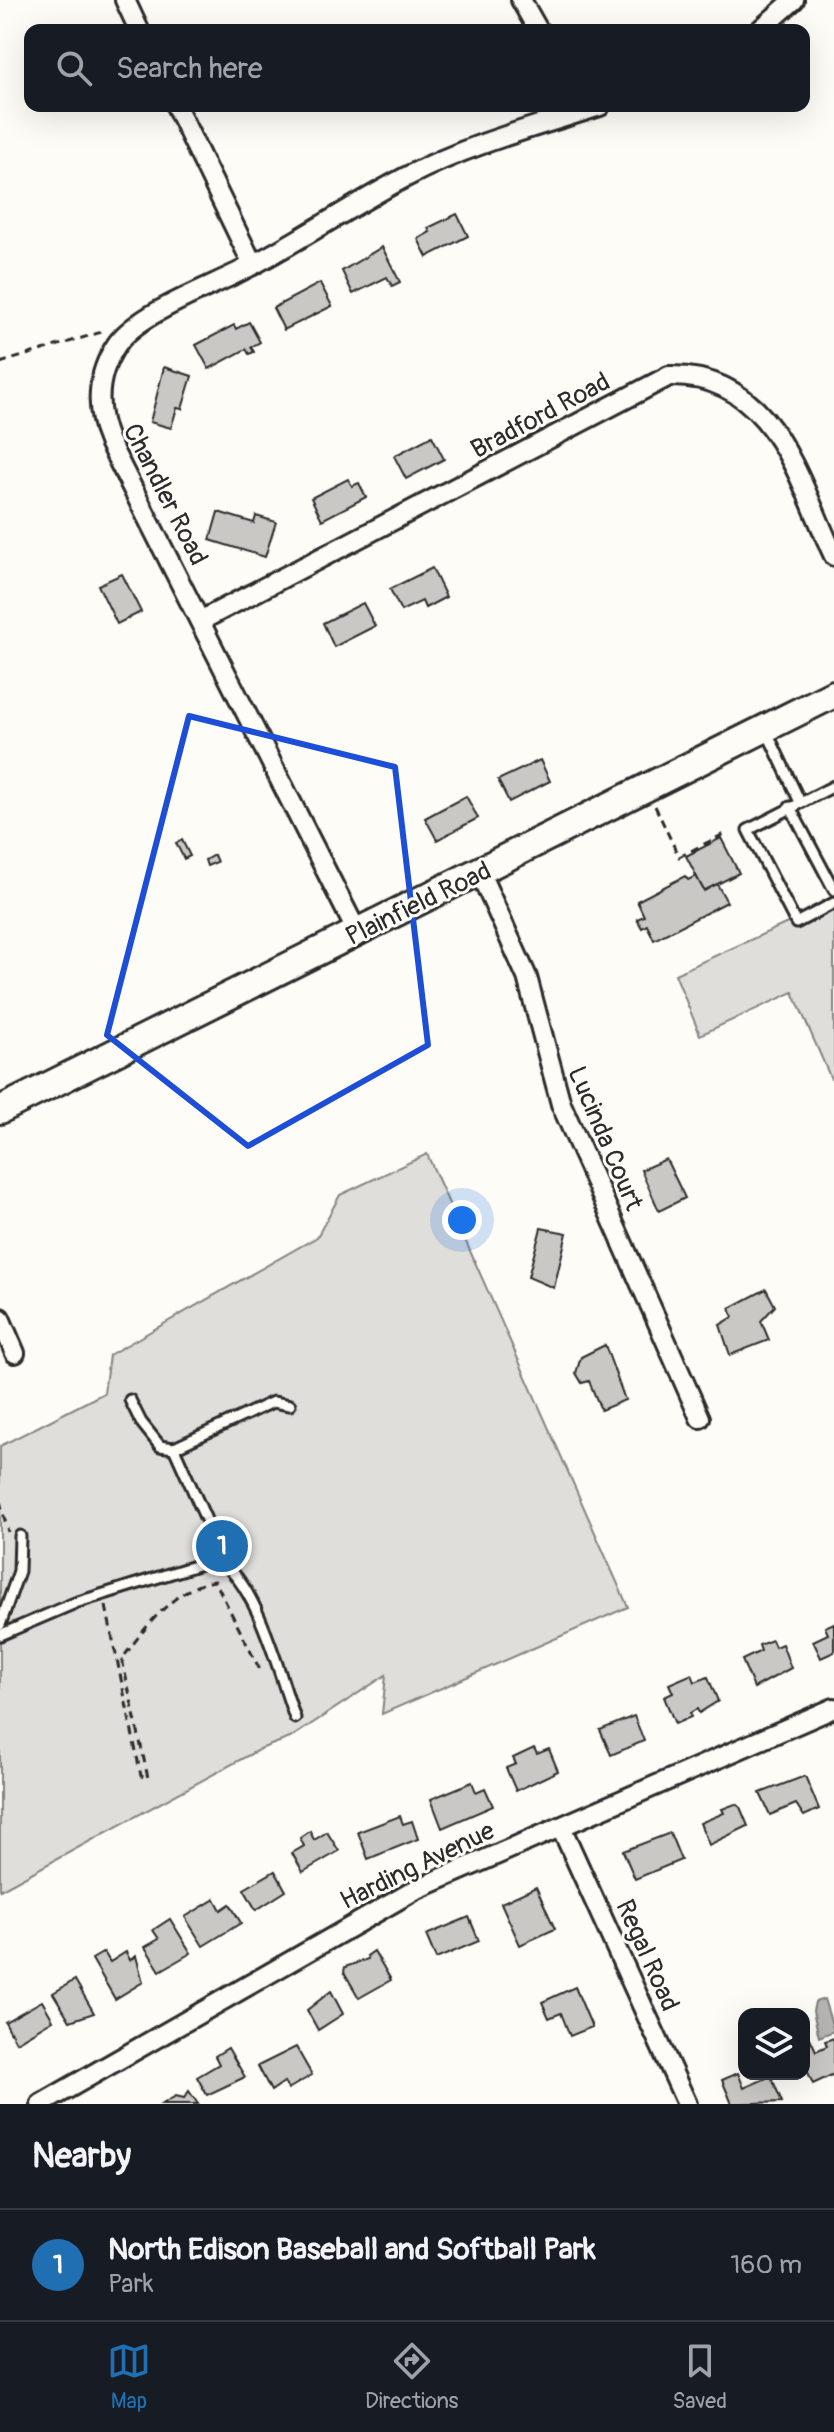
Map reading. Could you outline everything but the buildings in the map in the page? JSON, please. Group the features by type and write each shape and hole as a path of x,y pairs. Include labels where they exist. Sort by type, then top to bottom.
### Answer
{"street":[{"path":"125,0 136,24"},
{"path":"521,0 535,24"},
{"path":"767,24 794,0"},
{"path":"179,112 253,265"},
{"name":"Chandler Road","path":"357,932 109,442 101,422 98,397 103,373 117,345 133,327 253,265 406,177 563,112"},
{"name":"Bradford Road","path":"200,621 669,376 693,376 725,384 758,408 780,441 834,556"},
{"name":"Plainfield Road","path":"0,1110 834,694"},
{"name":"Lucinda Court","path":"480,873 527,977 561,1104 700,1418"},
{"path":"0,1318 15,1353"},
{"name":"Harding Avenue","path":"41,2104 415,1890 834,1708"},
{"name":"Regal Road","path":"561,1827 687,2104"}],"lane":[{"path":"765,728 834,890"},
{"path":"834,786 748,830 796,923 834,903"},
{"path":"130,1400 141,1422 160,1446 174,1448 273,1402 290,1405"},
{"path":"174,1448 216,1542 217,1559 231,1571 256,1609 295,1718"},
{"path":"0,1625 19,1571 14,1537"},
{"path":"0,1635 75,1603 217,1559"}],"path":[{"path":"0,363 113,329"},
{"path":"654,804 679,857 728,832"},
{"path":"0,1501 14,1537"},
{"path":"105,1600 141,1776 148,1778 122,1659 169,1604 203,1584 215,1581 261,1672"}],"highlighted area":[{"path":"189,716 395,767 428,1045 248,1146 107,1035"}],"shaded area":[{"path":"834,902 834,1078 831,1079 793,992 700,1035 675,974"},
{"path":"427,1154 628,1607 382,1714 386,1675 290,1738 260,1749 0,1890 0,1446 104,1393 109,1355 317,1237 340,1195"},
{"path":"824,1999 834,2031 819,2037 813,2011 815,2002"}],"place":[{"name":"North Edison Baseball and Softball Park","path":"222,1546"}]}
